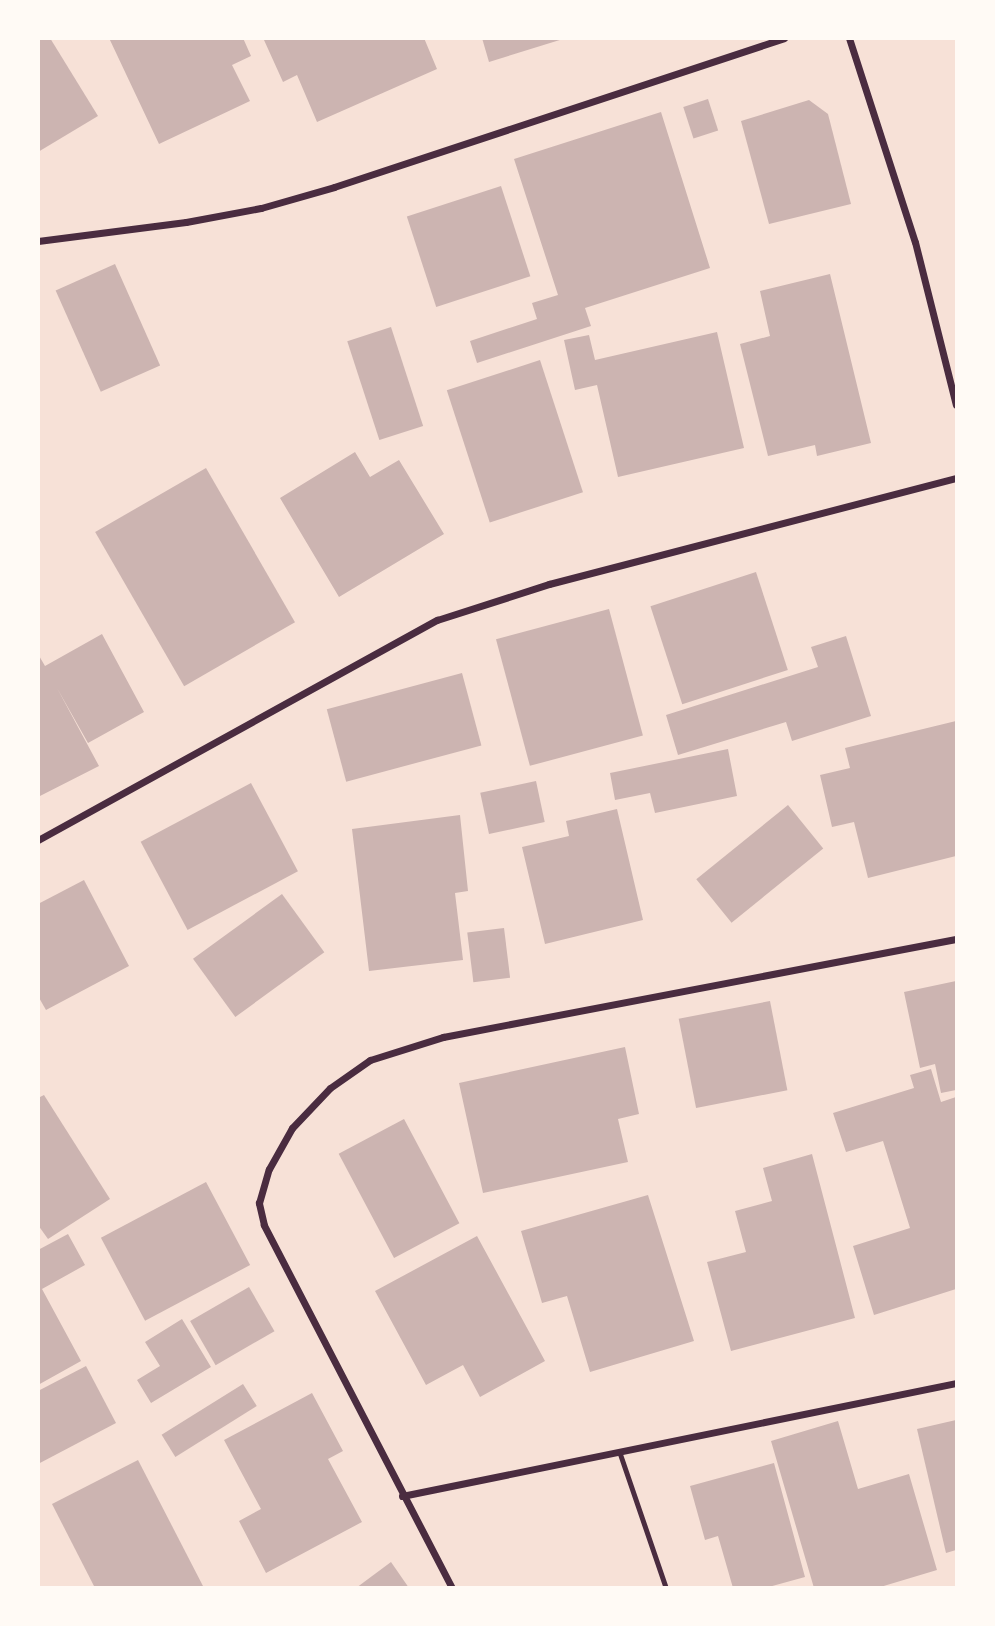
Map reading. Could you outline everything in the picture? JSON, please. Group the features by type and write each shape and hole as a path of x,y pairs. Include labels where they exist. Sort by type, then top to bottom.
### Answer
{"street":[{"path":"38,241 186,222 261,208 334,187 784,38"},
{"path":"849,38 915,242 957,405"},
{"path":"38,841 437,620 549,584 957,478"},
{"path":"452,1587 402,1496 264,1225 260,1203 269,1169 292,1128 330,1088 370,1060 443,1037 957,939"},
{"path":"402,1496 620,1454 957,1383"}],"lane":[{"path":"620,1454 666,1587"}],"building":[{"path":"38,38 50,38 98,116 38,152"},
{"path":"109,38 243,38 251,56 232,65 250,101 159,144"},
{"path":"424,38 437,69 317,122 297,75 283,82 264,40"},
{"path":"482,38 563,38 563,39 489,62"},
{"path":"708,99 718,130 693,138 683,107"},
{"path":"809,100 828,114 851,204 769,224 741,121"},
{"path":"661,112 710,268 585,308 591,326 477,363 470,341 537,319 532,303 558,295 514,159"},
{"path":"501,186 530,276 436,307 407,217"},
{"path":"115,264 160,365 101,392 56,290"},
{"path":"830,274 871,443 817,456 815,445 768,456 740,344 770,336 760,291"},
{"path":"391,327 423,426 379,440 347,341"},
{"path":"717,332 744,448 618,477 597,385 575,390 564,340 589,335 595,360"},
{"path":"540,360 583,492 490,522 447,390"},
{"path":"355,452 370,477 399,460 444,534 339,597 280,498"},
{"path":"206,468 295,622 184,686 95,532"},
{"path":"756,572 788,670 682,704 650,606"},
{"path":"609,609 643,736 530,766 496,639"},
{"path":"102,634 144,712 88,743 57,688 99,766 38,797 38,654 45,666"},
{"path":"846,636 871,716 792,741 786,722 678,755 666,715 818,667 811,647"},
{"path":"462,673 481,745 346,782 327,709"},
{"path":"956,721 956,856 868,878 854,822 832,827 820,775 850,768 845,748"},
{"path":"728,749 737,796 655,813 650,793 615,800 610,773"},
{"path":"536,781 545,822 489,834 480,793"},
{"path":"251,783 298,871 188,930 141,842"},
{"path":"788,805 823,849 732,923 696,879"},
{"path":"617,809 643,920 545,944 522,847 569,836 566,821"},
{"path":"460,815 468,891 455,893 463,960 369,971 352,829"},
{"path":"84,880 129,966 46,1010 38,996 38,904"},
{"path":"282,894 324,952 235,1017 193,959"},
{"path":"504,928 510,978 473,982 467,933"},
{"path":"956,981 956,1090 941,1093 935,1064 920,1068 904,992"},
{"path":"770,1001 787,1090 696,1108 679,1019"},
{"path":"625,1047 639,1114 618,1119 628,1162 483,1193 459,1083"},
{"path":"931,1069 941,1102 956,1097 956,1289 874,1315 853,1246 910,1228 883,1141 846,1152 833,1113 914,1088 910,1075"},
{"path":"44,1095 110,1199 48,1239 38,1225 38,1098"},
{"path":"404,1119 459,1223 394,1258 339,1154"},
{"path":"812,1154 855,1318 731,1351 707,1262 746,1252 735,1211 772,1201 763,1168"},
{"path":"206,1182 250,1265 145,1321 101,1238"},
{"path":"648,1195 694,1341 590,1372 567,1296 542,1303 521,1231"},
{"path":"68,1234 85,1265 42,1289 81,1361 38,1385 38,1250"},
{"path":"477,1236 545,1361 480,1397 463,1365 426,1385 375,1291"},
{"path":"249,1287 274,1331 216,1365 190,1321"},
{"path":"182,1319 211,1367 151,1403 137,1380 160,1366 145,1342"},
{"path":"86,1366 116,1423 38,1464 38,1391"},
{"path":"243,1384 257,1406 175,1457 162,1435"},
{"path":"312,1393 343,1451 328,1459 362,1522 266,1573 239,1521 261,1509 224,1440"},
{"path":"956,1420 956,1550 946,1553 917,1429"},
{"path":"838,1421 858,1489 909,1474 937,1570 877,1588 814,1588 771,1441"},
{"path":"138,1460 204,1588 95,1588 52,1504"},
{"path":"774,1463 805,1577 765,1588 733,1588 718,1536 705,1540 690,1486"},
{"path":"391,1562 409,1588 356,1588"}]}
